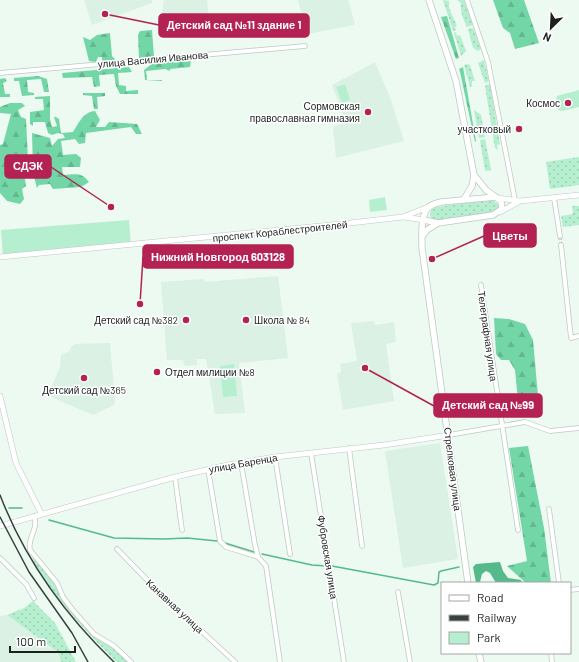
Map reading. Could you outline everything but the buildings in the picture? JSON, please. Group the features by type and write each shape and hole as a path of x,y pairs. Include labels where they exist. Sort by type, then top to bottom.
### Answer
{"main road":[{"path":"429,0 456,81 474,175 472,186 464,199"},
{"path":"424,220 438,223 493,215 499,212 502,204 497,197 486,190 474,175"},
{"path":"428,207 441,202 497,197"},
{"name":"Стрелковая улица","path":"428,207 424,220 422,248 449,435 468,582"},
{"path":"422,236 427,230 438,223"}],"street":[{"path":"467,0 488,62 517,201"},
{"name":"улица Василия Иванова","path":"0,73 305,46"},
{"path":"497,197 517,201 579,195"},
{"path":"554,198 560,236"},
{"path":"499,212 517,201"},
{"name":"проспект Кораблестроителей","path":"0,258 248,235 403,217 428,207"},
{"path":"403,217 424,220"},
{"path":"560,245 571,338 579,336"},
{"name":"Телеграфная улица","path":"481,285 501,426 518,530"},
{"path":"0,396 16,463 41,513"},
{"path":"449,435 525,422 550,431 579,428"},
{"name":"улица Баренца","path":"0,526 41,513 175,477 241,463 310,452 449,435"},
{"path":"349,448 362,546"},
{"name":"Фубровская улица","path":"310,452 344,662"},
{"path":"275,457 290,554"},
{"path":"241,463 258,557"},
{"path":"208,470 220,541 226,547 258,557 266,566 280,662"},
{"path":"175,477 182,530"},
{"path":"549,509 559,582"},
{"path":"34,516 36,526 29,546 30,550 57,583 63,597 72,609 94,634 100,640 114,646 132,662"},
{"name":"Канавная улица","path":"117,549 158,590 235,662"},
{"path":"0,558 26,584 34,598"},
{"path":"398,592 410,662"}],"shaded area":[{"path":"84,0 152,0 152,3 92,25"},
{"path":"164,0 207,0 209,22 206,23 206,26 160,29"},
{"path":"298,0 348,0 355,25 307,34"},
{"name":"Сормовская православная гимназия","path":"375,62 391,100 404,141 336,158 333,127 346,122 332,85"},
{"name":"Школа № 84","path":"278,276 288,358 239,363 245,413 215,414 206,359 197,359 197,365 185,366 183,360 167,360 161,282 204,279 205,282"},
{"path":"374,321 375,325 394,322 396,342 386,344 394,401 343,410 337,374 341,372 340,364 357,361 351,323"},
{"name":"Детский сад №365","path":"110,343 115,401 114,405 93,415 51,397 50,390 60,367 61,355 70,351 71,347 75,344"},
{"path":"440,443 458,559 403,568 385,451"},
{"path":"500,562 503,571 508,578 521,580 522,582 495,582 490,573 486,571 482,574 480,582 476,582 473,567 476,564"},
{"path":"7,615 58,652 61,662 0,662 0,616"}],"green space":[{"path":"443,0 449,1 449,8 457,26 455,27 456,30 453,31"},
{"path":"457,0 464,0 473,25 467,27 462,15 461,3"},
{"path":"493,0 524,0 539,43 515,49 510,33 503,28"},
{"path":"447,16 459,58 456,59 441,17"},
{"path":"473,28 481,49 478,51 473,48 468,29"},
{"path":"152,30 154,57 139,59 138,35 140,31"},
{"path":"456,32 457,36 460,35 466,51 461,56 454,33"},
{"path":"110,33 112,56 118,62 102,62 102,57 98,57 96,62 89,61 83,37 90,40 97,35"},
{"path":"191,60 190,67 170,69 170,71 165,69 146,71 147,80 162,81 145,80 144,70 153,63"},
{"path":"484,60 489,81 485,83 478,63"},
{"path":"464,65 470,65 475,81 472,81 472,86 470,87"},
{"path":"129,67 132,72 118,73 119,85 126,86 126,91 138,90 138,94 120,94 116,86 114,74 99,75 100,86 94,87 92,77 63,78 62,73"},
{"path":"463,67 476,141 475,142 459,69"},
{"path":"38,76 47,79 49,92 44,92 41,79 27,80 28,92 34,93 34,95 22,96 19,81 14,81 14,78"},
{"path":"5,78 7,81 3,83 5,94 10,94 10,97 0,97 0,79"},
{"path":"345,84 350,100 342,103 336,87"},
{"path":"490,84 500,144 497,145 498,150 495,148 485,86"},
{"name":"Космос","path":"579,90 579,107 563,111 558,110 556,99 557,96"},
{"path":"83,93 105,93 105,96 97,97 98,109 94,109 92,96 83,95"},
{"path":"50,96 50,119 52,127 57,126 54,117 56,117 59,119 61,133 73,132 87,113 95,111 100,120 96,127 105,127 109,122 137,124 142,134 136,134 131,127 86,133 85,143 79,144 75,139 61,141 63,155 76,154 81,158 80,167 62,167 63,175 81,175 89,182 81,187 53,189 50,184 39,185 37,188 34,177 36,175 51,174 49,162 36,163 37,170 33,170 32,133 50,138 52,146 58,139 65,138 63,134 58,133 52,135 48,133 45,122 33,122 33,126 30,124 30,112 44,110 43,99 35,99 35,97"},
{"path":"10,103 22,103 25,106 18,110 21,117 26,119 28,160 12,163 13,171 25,179 26,186 22,189 24,199 20,204 7,201 0,193 0,145 3,144 11,114 0,113 0,107"},
{"path":"474,110 481,115 485,137 479,138"},
{"path":"485,139 491,170 485,171 480,140"},
{"path":"579,157 579,185 550,189 546,162"},
{"path":"385,197 387,210 370,212 369,200"},
{"path":"491,199 498,204 498,208 495,212 438,221 433,220 430,216 431,210 436,207"},
{"path":"572,206 579,206 579,225 563,227 561,216 573,214"},
{"path":"129,220 131,245 3,257 1,230"},
{"path":"494,318 509,319 525,324 533,340 538,396 531,404 518,401 515,370 509,360 501,360 496,354"},
{"path":"234,364 237,396 223,397 220,366"},
{"path":"528,446 544,528 551,582 525,582 507,566 527,561 509,448"},
{"path":"32,554 57,585 78,619 94,637 114,648 130,662 117,662 82,626 54,594 35,565"},
{"path":"33,601 55,623 76,662 61,662 58,652 7,615 24,608"}],"waterway":[{"path":"9,508 22,508"},
{"path":"49,520 114,538 187,538 217,541"},
{"path":"225,543 254,552"},
{"path":"262,554 312,565 326,566"},
{"path":"332,566 434,585 438,583 439,572 459,567"}],"tunnel":[{"path":"560,236 561,245"}],"railway":[{"path":"0,495 21,542 48,585 79,625 114,662"},
{"path":"0,517 29,572 72,633 88,662"}],"place":[{"name":"Детский сад №11 здание 1","path":"105,14"},
{"name":"Космос","path":"568,103"},
{"name":"Сормовская православная гимназия","path":"368,112"},
{"name":"участковый","path":"519,129"},
{"name":"СДЭК","path":"111,207"},
{"name":"Цветы","path":"432,259"},
{"name":"Нижний Новгород 603128","path":"140,304"},
{"name":"Детский сад №382","path":"186,320"},
{"name":"Школа № 84","path":"246,320"},
{"name":"Детский сад №99","path":"365,368"},
{"name":"Отдел милиции №8","path":"157,372"},
{"name":"Детский сад №365","path":"84,378"}]}
